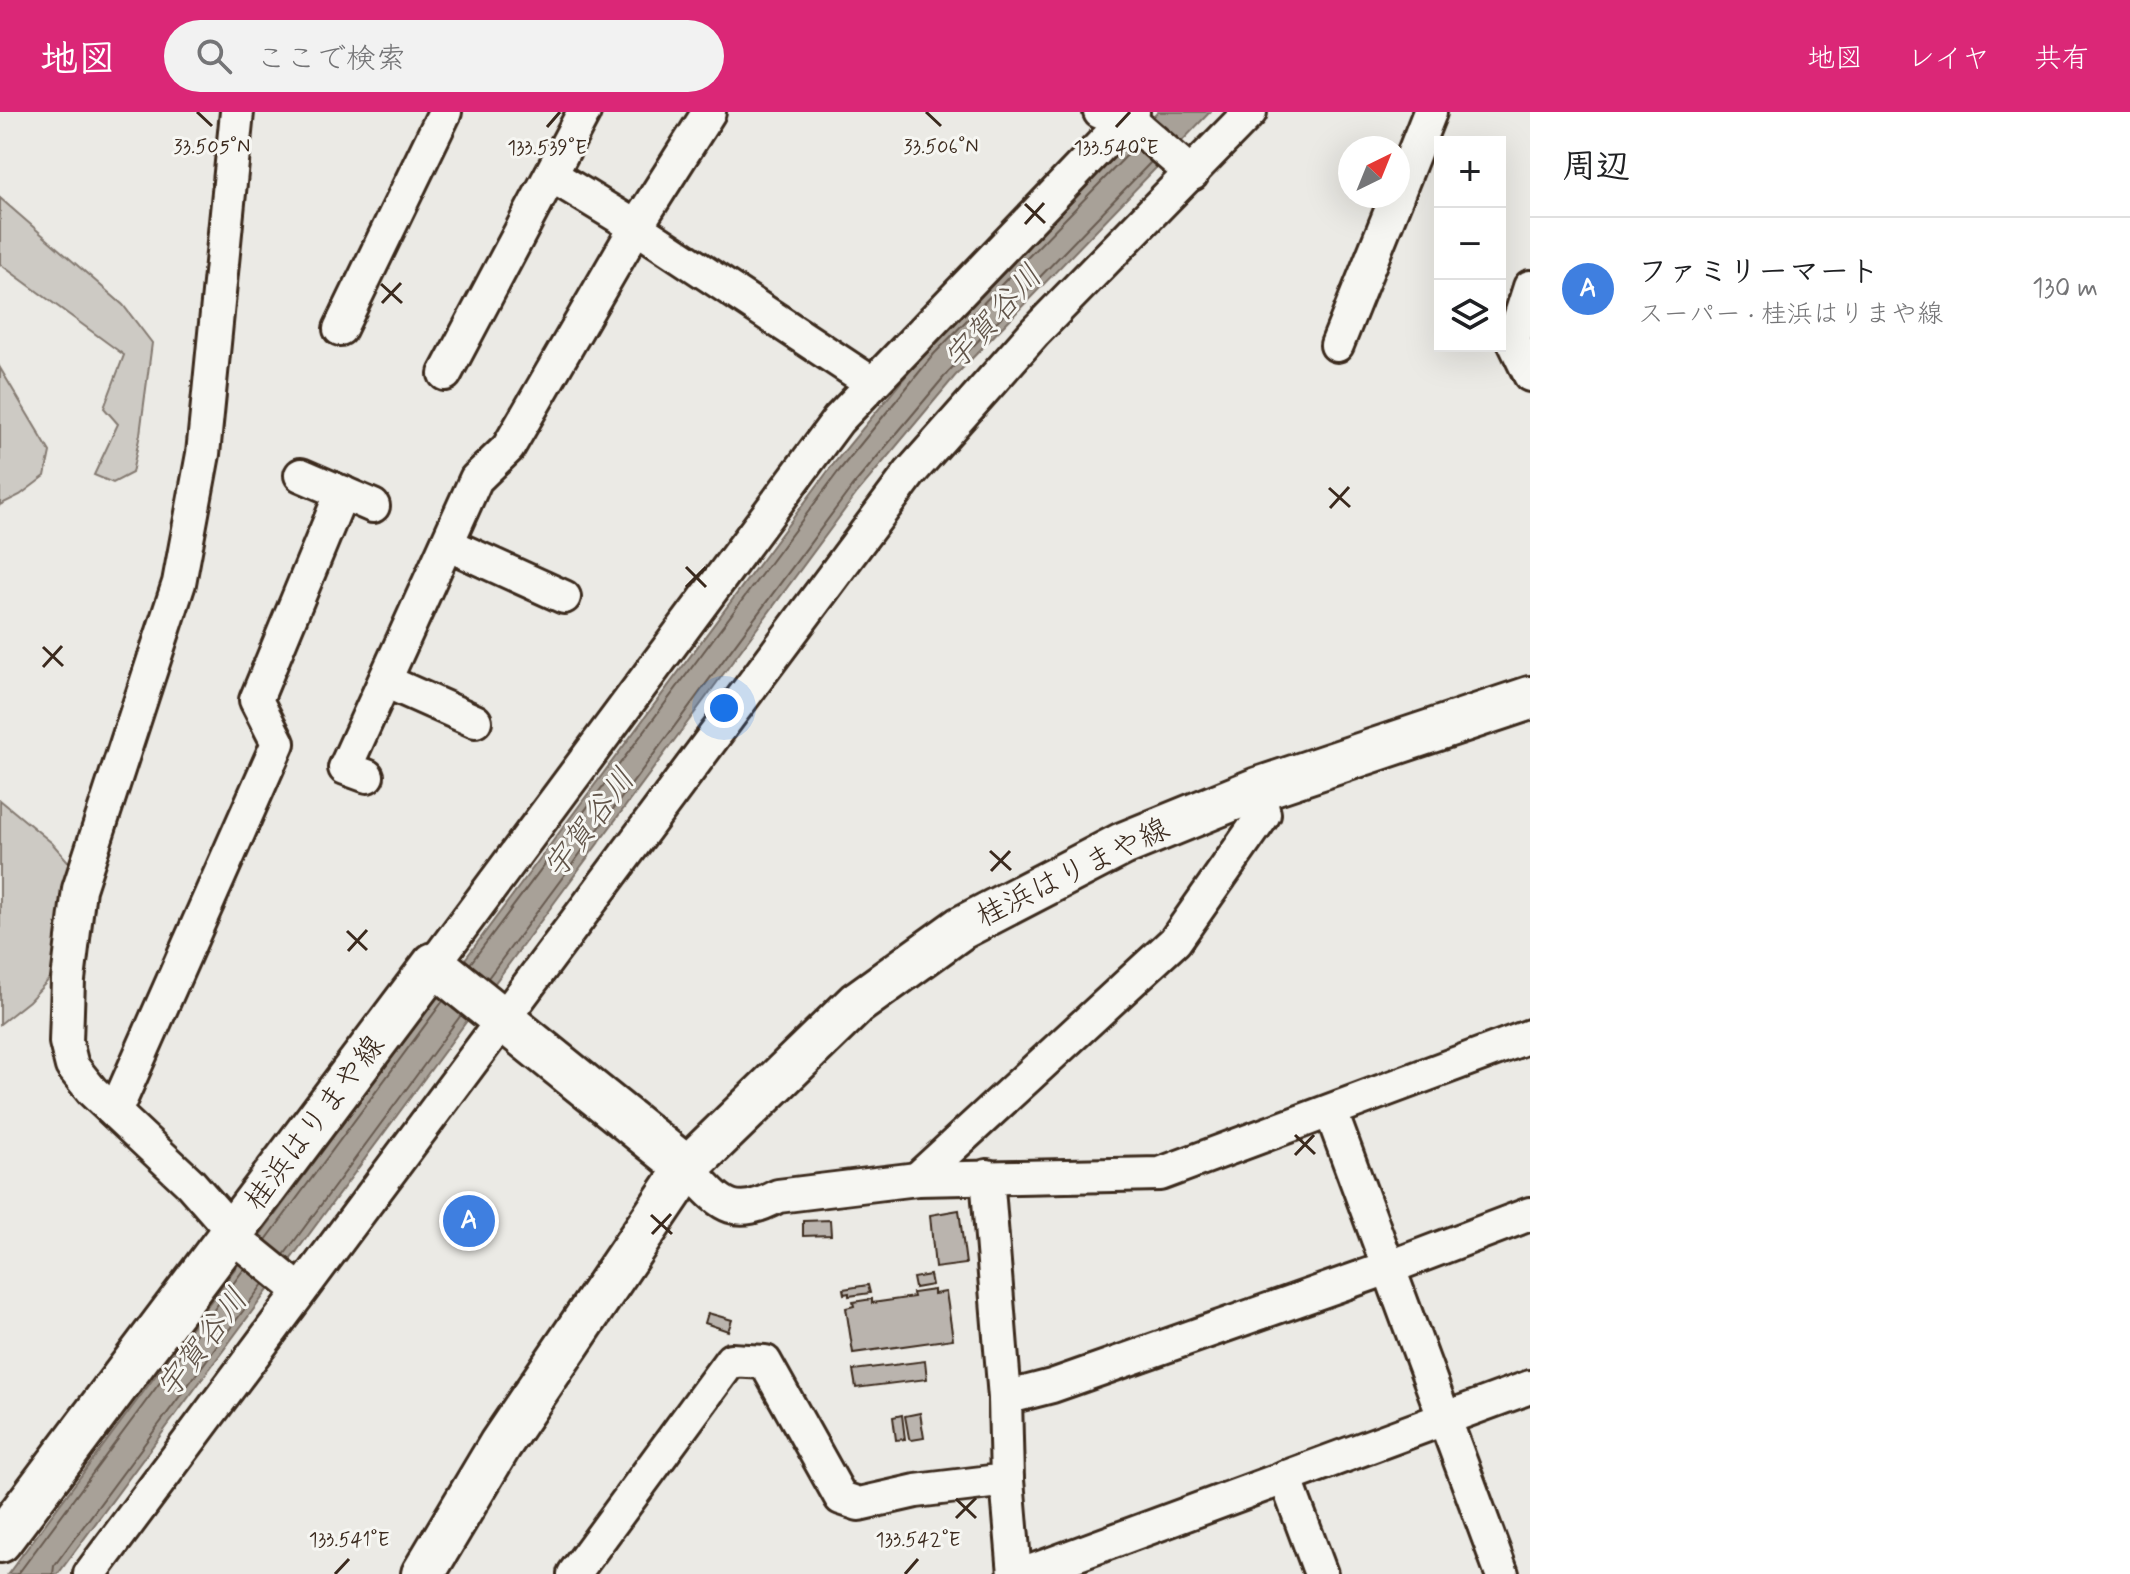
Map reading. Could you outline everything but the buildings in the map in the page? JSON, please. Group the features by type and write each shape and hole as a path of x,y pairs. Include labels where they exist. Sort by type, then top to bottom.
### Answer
{"main road":[{"name":"桂浜はりまや線","path":"423,1574 500,1445 687,1168 857,1003 961,928 1123,844 1258,789 1530,698"},
{"path":"442,970 687,1168"},
{"name":"桂浜はりまや線","path":"0,1541 238,1240 442,970"}],"street":[{"path":"237,112 203,454 179,583 79,889 66,1042 72,1066 92,1091 190,1183 238,1240 289,1283"},
{"path":"340,329 445,112"},
{"path":"445,374 584,112"},
{"path":"367,776 345,768 476,479 508,448 636,227 709,112"},
{"path":"90,1574 289,1283 910,473 1184,167 1250,112"},
{"path":"1410,162 1430,112"},
{"path":"442,970 838,420 872,383 1124,118 1184,167"},
{"path":"551,175 636,227 872,383"},
{"path":"1337,345 1391,208"},
{"path":"1530,287 1513,340 1530,375"},
{"path":"301,475 373,506"},
{"path":"115,1112 278,743 256,700 342,492"},
{"path":"447,544 564,597"},
{"path":"385,681 475,721"},
{"path":"917,1179 1175,941 1264,814 1258,789"},
{"path":"687,1168 722,1201 741,1210 778,1196 917,1179 1160,1174 1530,1036"},
{"path":"1331,1112 1502,1574"},
{"path":"987,1176 1015,1574"},
{"path":"1005,1398 1052,1386 1388,1268 1530,1214"},
{"path":"574,1574 731,1360 765,1362 841,1498 859,1504 916,1491 1007,1480"},
{"path":"1024,1574 1530,1387"},
{"path":"1285,1477 1321,1574"}],"shaded area":[{"path":"0,198 123,305 152,343 132,473 113,483 94,475 118,424 104,408 124,355 0,264"},
{"path":"0,368 50,452 45,476 20,495 0,505"},
{"path":"0,800 52,843 93,890 79,947 29,1001 0,1024"}],"water":[{"name":"宇賀谷川","path":"1158,112 1210,112 955,376 857,493 58,1574 8,1574 831,467 928,349"}],"place":[{"name":"ファミリーマート","path":"469,1221"}]}
